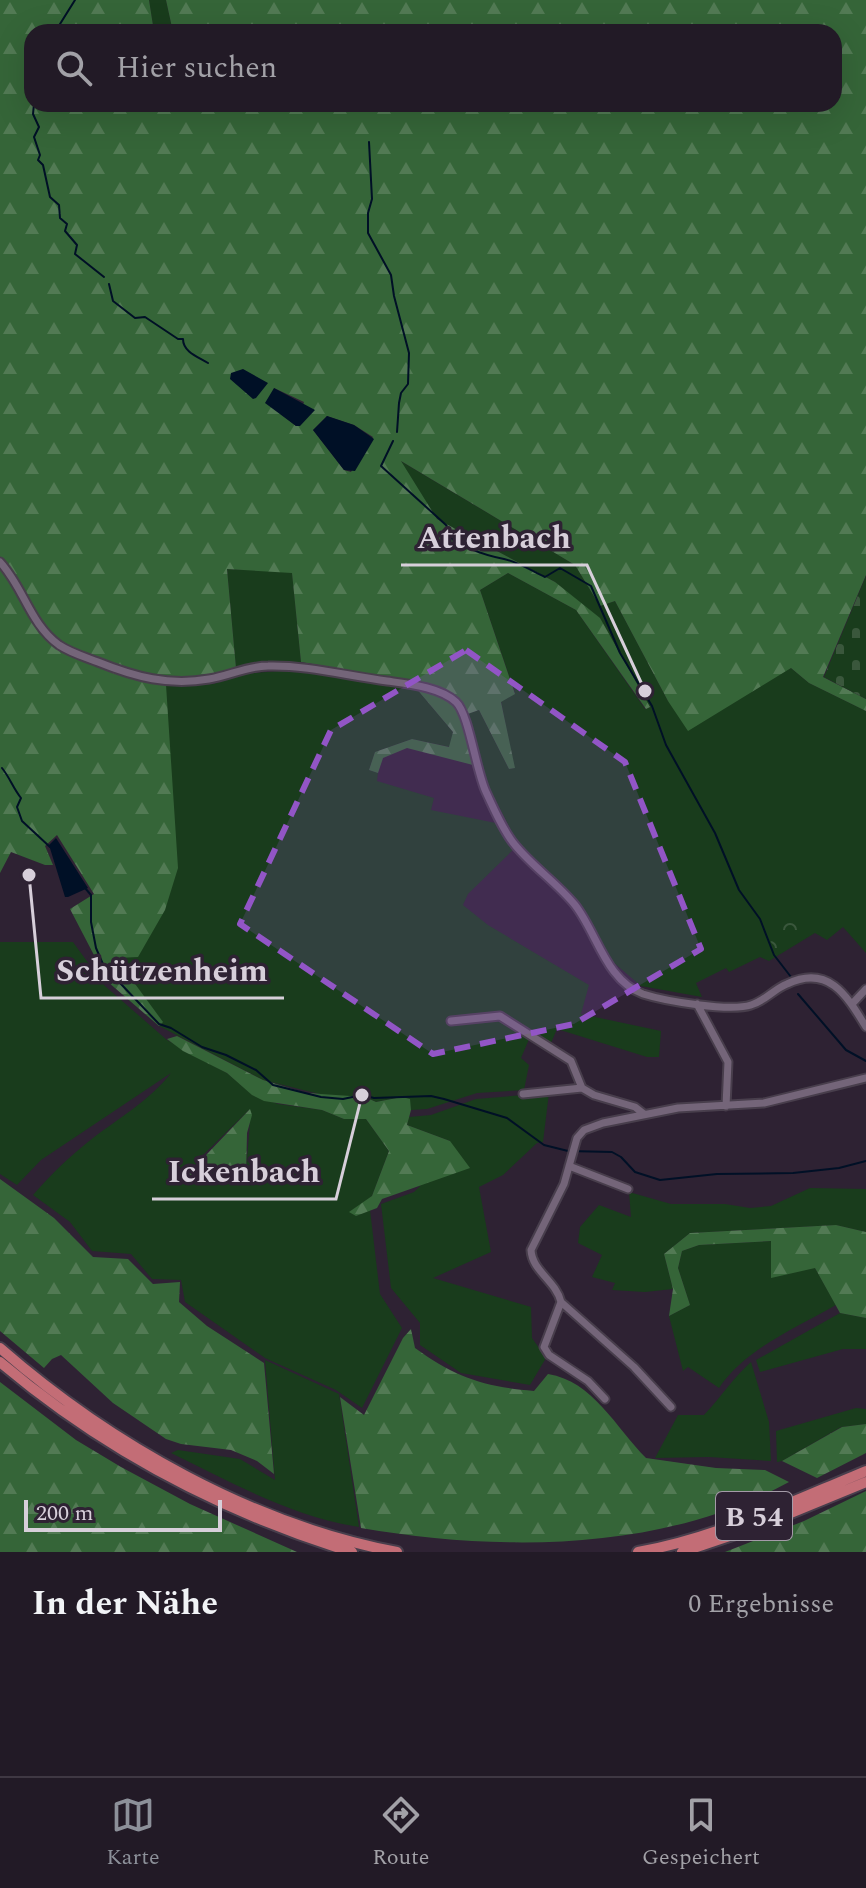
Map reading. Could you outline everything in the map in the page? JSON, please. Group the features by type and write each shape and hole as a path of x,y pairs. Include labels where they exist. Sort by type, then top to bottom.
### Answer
{"highway":[{"path":"0,1348 38,1381 105,1429 169,1466 247,1504 314,1530 397,1552"},
{"path":"0,1362 100,1437 164,1475 242,1513 352,1552"},
{"name":"B 54","path":"638,1552 702,1535 866,1471"},
{"name":"B 54","path":"682,1552 759,1526 866,1482"}],"street":[{"path":"0,562 16,583 31,615 50,637 66,649 129,674 161,682 191,682 266,666 414,685 446,695 457,703 465,717 478,774 514,844 576,906 611,967 630,988 643,994 697,1004 750,1006 787,984 814,978 834,984 852,1004 866,1027"},
{"path":"852,1004 866,989"},
{"path":"697,1004 728,1062 726,1106"},
{"path":"451,1021 500,1016 571,1061 582,1088"},
{"path":"671,1407 634,1367 561,1302 556,1287 534,1263 531,1250 564,1184 572,1151 584,1130 678,1108 726,1106 798,1096 866,1078"},
{"path":"523,1094 582,1088 594,1095 635,1107 644,1114"},
{"path":"569,1166 628,1189"},
{"path":"561,1302 544,1347 549,1355 588,1381 605,1399"}],"highlighted area":[{"path":"466,650 625,762 701,949 574,1024 433,1054 240,924 331,730"}],"green space":[{"path":"0,0 149,0 153,24 24,24 24,112 842,112 842,24 171,24 166,0 866,0 866,575 823,677 866,699 866,711 809,683 791,668 688,731 668,701 615,601 600,606 575,565 401,461 437,519 555,582 600,618 650,707 646,709 576,610 508,573 480,590 515,694 501,702 515,768 509,769 479,710 462,716 473,765 407,748 383,758 378,773 369,770 375,752 412,739 449,747 453,732 410,681 301,662 292,573 227,569 236,668 166,685 178,868 165,910 138,957 116,958 163,1022 159,1026 108,982 70,909 94,894 57,835 45,846 53,865 11,852 0,873","holes":["274,388 304,402 296,426 281,414","327,416 354,425 373,437 351,472 344,470 313,430"]},
{"path":"149,0 166,0 171,24 153,24"},
{"path":"399,460 575,565 600,606 615,601 668,701 791,668 809,683 866,711 866,953 843,927 827,940 815,933 769,961 760,957 729,972 726,968 696,983 702,997 641,986 614,963 578,903 517,842 481,772 467,714 479,710 509,769 514,768 501,701 515,693 480,590 508,573 576,610 645,709 650,707 555,582 437,519"},
{"path":"227,569 292,572 301,662 236,668"},
{"path":"866,576 866,699 824,677"},
{"path":"292,670 415,687 453,732 450,747 412,739 375,752 369,770 378,773 377,781 434,798 431,810 496,823 514,849 468,894 463,905 488,925 589,985 581,1014 661,1031 659,1057 647,1057 557,1029 551,1043 530,1037 521,1058 529,1065 524,1090 477,1093 427,1109 411,1110 409,1100 402,1097 376,1102 365,1097 323,1095 263,1080 159,1026 162,1023 116,958 177,869 165,685 213,684 243,674"},
{"path":"790,906 811,931 776,955 764,924"},
{"path":"0,942 73,942 105,986 167,1040 227,1073 253,1095 278,1104 322,1110 344,1119 366,1119 389,1151 372,1196 356,1216 370,1210 380,1294 402,1328 362,1408 336,1390 265,1358 185,1302 181,1280 152,1279 131,1254 92,1251 70,1222 33,1195 69,1158 144,1100 171,1073 41,1160 17,1185 0,1174","holes":["249,1110 246,1175 235,1179 216,1169 187,1175"]},
{"path":"177,1036 263,1080 306,1093 365,1097 376,1102 402,1097 410,1099 407,1125 450,1141 470,1168 382,1199 377,1208 356,1216 349,1212 372,1196 389,1151 366,1119 344,1119 322,1110 264,1101 252,1095 227,1073 183,1051 167,1039"},
{"path":"549,1093 543,1142 537,1143 503,1175 479,1187 491,1252 433,1278 531,1307 532,1338 546,1358 530,1385 461,1373 420,1345 420,1323 391,1288 381,1204 414,1192 450,1141 407,1125 409,1117 431,1115 476,1099"},
{"path":"250,1109 246,1175 235,1179 222,1170 212,1168 190,1179 187,1175"},
{"path":"0,1179 54,1218 93,1257 128,1259 153,1284 180,1282 179,1302 207,1326 264,1363 274,1474 257,1461 231,1450 181,1444 166,1439 113,1403 61,1355 44,1368 0,1331"},
{"path":"810,1188 866,1189 866,1232 836,1225 690,1233 664,1254 673,1289 645,1292 612,1290 615,1283 592,1277 602,1255 578,1243 580,1227 599,1205 631,1217 629,1192 671,1204 725,1204 750,1208 771,1206"},
{"path":"836,1225 866,1232 866,1318 840,1313 815,1268 771,1278 771,1241 699,1245 682,1251 678,1268 690,1305 669,1316 673,1289 664,1254 690,1233"},
{"path":"772,1241 815,1268 836,1305 757,1351 719,1388 688,1367 683,1371 669,1316 690,1305 678,1268 682,1251 699,1245"},
{"path":"840,1313 866,1318 866,1349 843,1349 760,1372 756,1360"},
{"path":"411,1329 415,1348 471,1379 500,1387 534,1391 548,1374 564,1378 603,1407 646,1458 716,1468 765,1470 789,1482 740,1505 688,1522 635,1534 580,1540 469,1541 361,1528 340,1397 364,1415 403,1338"},
{"path":"265,1360 339,1394 359,1527 286,1507 171,1453 178,1450 240,1459 275,1480"},
{"path":"751,1362 769,1422 771,1461 655,1458 678,1415 704,1415"},
{"path":"0,1382 76,1440 121,1467 190,1504 297,1552 0,1552"},
{"path":"856,1408 866,1409 866,1424 841,1427 777,1462 776,1431"},
{"path":"866,1424 866,1453 817,1478 782,1461 842,1427"},
{"path":"866,1491 866,1552 725,1552 804,1521"}],"water":[{"path":"243,369 268,383 256,398 253,399 230,379 231,373"},
{"path":"274,388 315,410 300,426 296,426 265,403"},
{"path":"327,416 354,425 374,439 355,471 344,470 313,430"},
{"path":"56,838 88,888 68,897 65,897 49,845"}],"waterway":[{"path":"60,24 75,0"},
{"path":"33,112 39,127 34,137 40,155 38,160 43,165 50,197 59,205 60,218 67,224 65,231 77,245 75,254 104,277"},
{"path":"369,142 372,199 368,233 391,275 409,353 408,384 401,393 397,432"},
{"path":"109,284 113,301 135,318 145,317 178,339 183,339 188,351 208,363"},
{"path":"393,441 381,466 446,525 449,530 447,535 453,540 545,577 560,568 591,586 620,653 652,706 666,745 715,833 739,890 760,919 774,955 791,977"},
{"path":"2,768 21,798 17,807 22,821 50,847"},
{"path":"85,888 91,895 91,922 96,948 108,976 120,983 159,1024 256,1070 273,1085 343,1099 362,1095 374,1098 431,1096 444,1099 507,1118 544,1145 568,1151 612,1152 635,1172 660,1180 717,1174 793,1173 839,1168 866,1161"},
{"path":"798,994 846,1050 866,1061"}],"place":[{"name":"Attenbach","path":"645,691"},
{"name":"Schützenheim","path":"29,875"},
{"name":"Ickenbach","path":"362,1095"}]}
